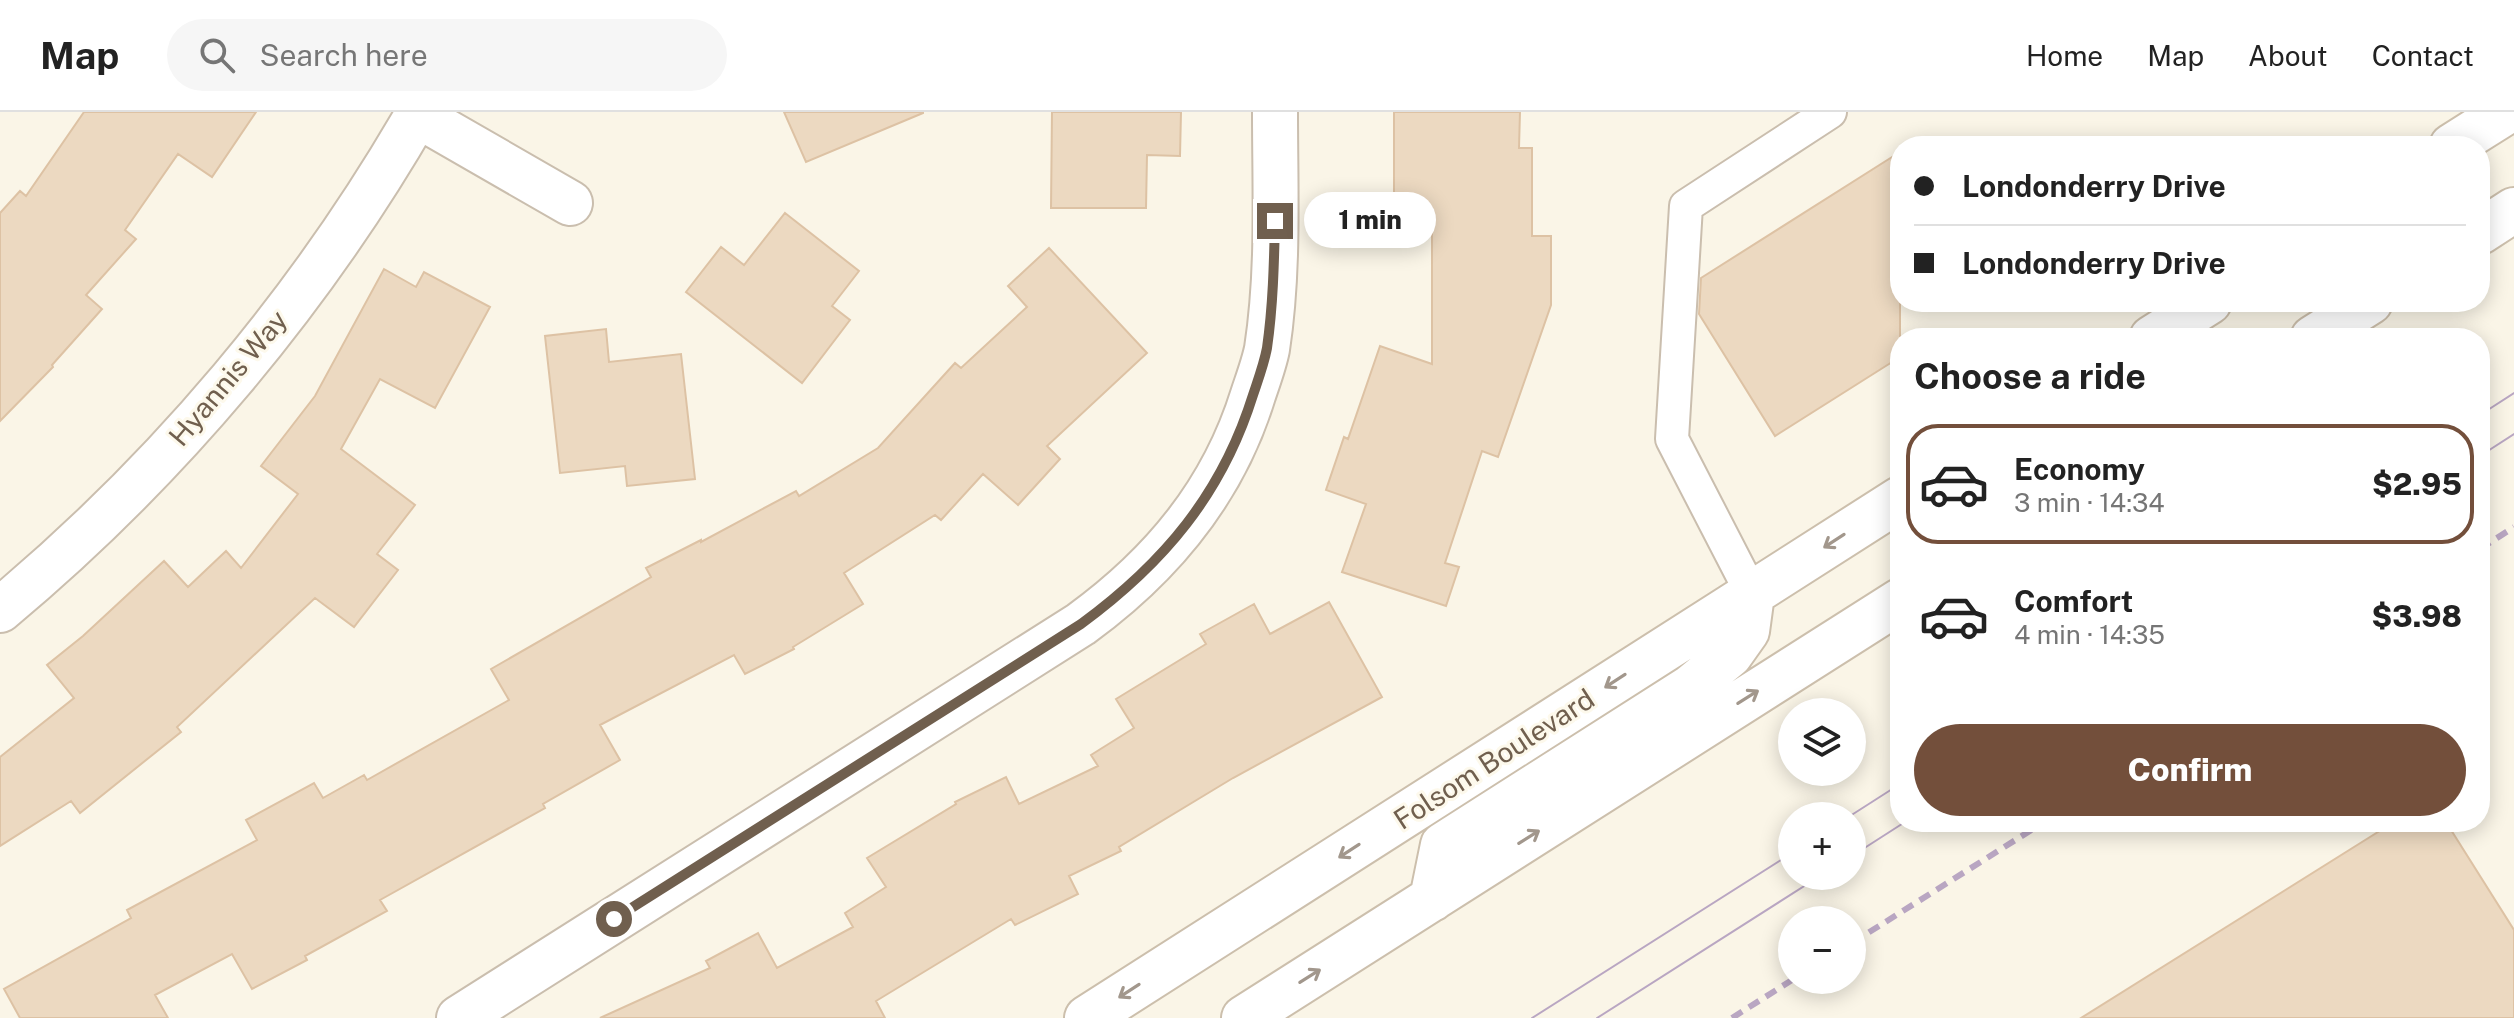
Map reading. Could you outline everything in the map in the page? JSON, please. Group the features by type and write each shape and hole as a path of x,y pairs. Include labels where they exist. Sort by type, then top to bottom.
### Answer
{"main road":[{"path":"459,1018 1081,624 1112,602 1167,551 1211,490 1244,423 1266,352 1274,276 1275,112"},
{"path":"2468,136 2506,112"},
{"name":"Hyannis Way","path":"0,610 137,484 225,388 315,272 389,163 418,113 570,203"},
{"path":"2490,226 2514,210"},
{"path":"2168,328 2193,312"},
{"path":"2329,328 2354,312"},
{"name":"Folsom Boulevard","path":"1087,1018 1890,505"},
{"path":"1432,899 1443,845 1691,687 1730,655 1747,631 1752,594"},
{"path":"1244,1018 1890,607"}],"lane":[{"path":"1752,594 1672,439 1686,206 1830,112"}],"building":[{"path":"84,112 256,112 212,177 178,154 125,230 136,239 86,295 102,309 53,367 0,421 0,213 20,191 26,196"},
{"path":"784,112 923,112 923,113 806,162"},
{"path":"1052,112 1181,112 1180,156 1147,155 1146,208 1051,208"},
{"path":"1394,112 1520,112 1519,148 1532,148 1532,236 1551,236 1551,305 1498,457 1482,451 1445,563 1459,567 1446,606 1342,572 1366,504 1326,490 1344,437 1348,439 1380,346 1432,364 1432,208 1394,208"},
{"path":"1890,158 1890,312 1900,312 1900,328 1890,328 1890,363 1775,436 1699,314 1701,278"},
{"path":"785,213 859,271 832,306 850,320 802,383 686,292 721,247 744,265"},
{"path":"1049,248 1147,353 1047,446 1060,459 1018,505 983,474 941,520 935,515 844,573 863,604 794,649 745,674 734,655 600,725 620,760 543,804 545,808 380,900 387,911 305,956 307,960 252,989 232,954 155,995 168,1018 20,1018 4,989 131,918 127,910 257,840 246,820 314,783 323,798 364,775 367,780 509,700 491,669 651,577 646,568 796,491 799,496 878,448 955,363 961,368 1027,307 1008,286"},
{"path":"384,269 416,287 424,272 490,307 435,408 380,379 341,449 415,505 377,554 398,570 354,627 315,598 177,727 181,732 80,813 71,801 0,846 0,757 74,698 47,665 164,561 188,587 226,551 241,568 298,494 261,466 315,396"},
{"path":"606,329 609,362 681,354 695,479 627,486 625,466 560,473 545,336"},
{"path":"1329,602 1382,697 1233,778 1119,847 1121,851 1069,876 1078,894 1015,925 1011,919 876,1001 885,1018 600,1018 710,968 706,961 758,933 777,968 853,927 845,913 886,887 867,858 955,802 1006,777 1019,804 1098,766 1091,755 1134,728 1116,699 1206,644 1200,634 1254,604 1270,634"},
{"path":"2378,832 2452,832 2514,930 2514,1018 2081,1018"}],"tram line":[{"path":"2490,409 2514,393"},
{"path":"2490,450 2514,434"},
{"path":"1866,806 1890,790"},
{"path":"1866,847 1890,832"},
{"path":"1532,1018 1778,862"},
{"path":"1597,1018 1798,890"}],"railway":[{"path":"2490,543 2514,527"},
{"path":"1866,934 2028,832"},
{"path":"1732,1018 1778,989"}],"route":[{"path":"614,919 1081,624 1112,602 1167,551 1211,490 1244,423 1266,352 1274,276 1275,221"}]}
